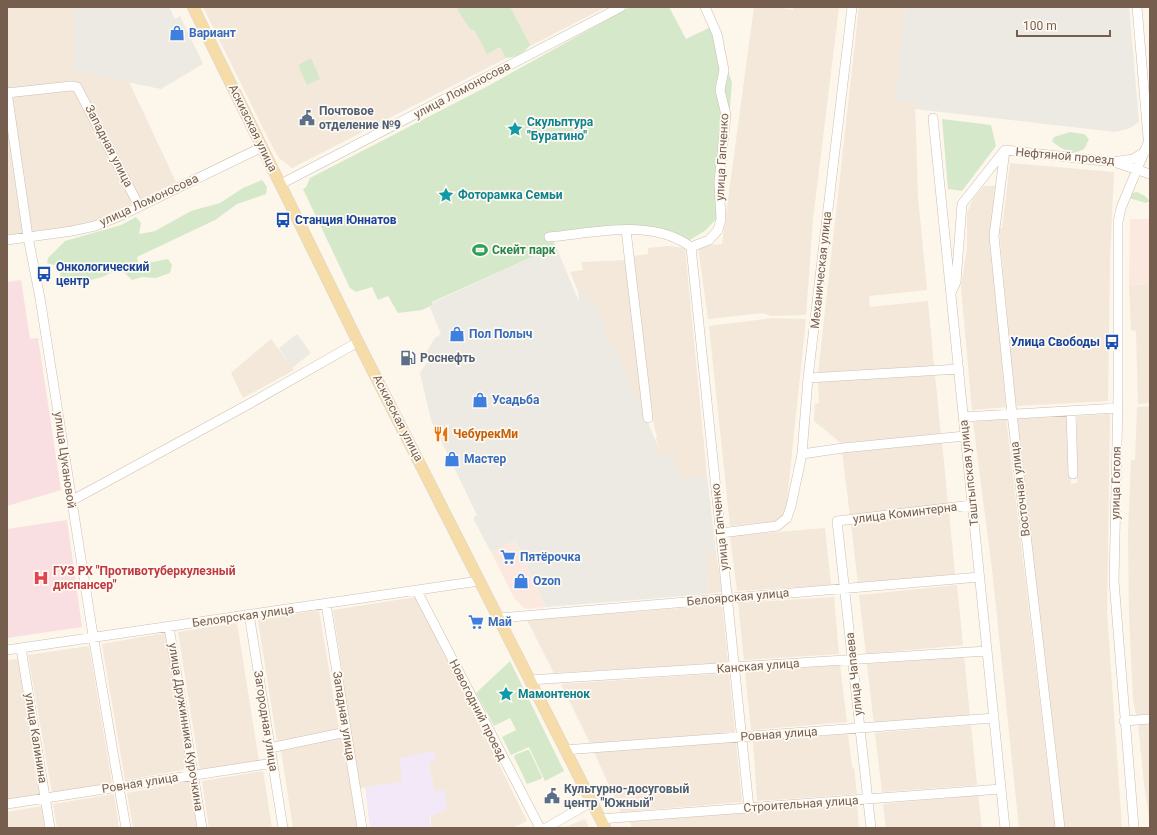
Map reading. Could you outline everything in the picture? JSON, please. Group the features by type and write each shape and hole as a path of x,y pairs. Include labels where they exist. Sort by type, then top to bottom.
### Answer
{"main road":[{"name":"Аскизская улица","path":"193,7 358,342 453,526 479,581 602,823"}],"street":[{"name":"улица Ломоносова","path":"281,184 621,7"},
{"name":"улица Гапченко","path":"705,7 716,34 724,70 720,90 726,115 719,182 721,219 718,230 709,240 691,247 749,808"},
{"name":"Механическая улица","path":"721,533 777,526 787,518 791,506 802,454 808,378 852,7"},
{"path":"1137,7 1148,150"},
{"name":"Западная улица","path":"7,93 77,86 139,206"},
{"name":"улица Цукановой","path":"7,93 28,237 47,343 71,501 126,828"},
{"name":"Таштыпская улица","path":"933,118 1005,828"},
{"name":"улица Ломоносова","path":"7,240 72,231 95,226 262,147"},
{"path":"951,294 956,282 962,204 1005,150"},
{"name":"Нефтяной проезд","path":"1005,150 1112,162 1133,159 1148,150"},
{"name":"Восточная улица","path":"1005,150 994,236 1012,414 1060,828"},
{"name":"улица Гоголя","path":"1134,828 1124,721 1114,581 1118,408 1118,222 1121,208 1148,150"},
{"path":"1112,162 1150,174"},
{"path":"549,237 626,230 662,232 680,238 691,247"},
{"path":"626,230 648,418"},
{"path":"71,501 249,404 358,342"},
{"path":"808,378 958,369"},
{"path":"963,417 1118,408"},
{"path":"1071,411 1073,474"},
{"path":"802,454 843,448 965,436"},
{"name":"улица Коминтерна","path":"837,521 972,505"},
{"name":"улица Чапаева","path":"837,521 871,828"},
{"name":"Белоярская улица","path":"498,618 980,577"},
{"name":"Белоярская улица","path":"7,650 479,581"},
{"name":"Новогодний проезд","path":"418,591 540,828"},
{"name":"Западная улица","path":"326,604 362,828"},
{"name":"Загородная улица","path":"250,614 283,828"},
{"name":"улица Дружинника Курочкина","path":"169,627 202,828"},
{"name":"улица Калинина","path":"21,648 50,828"},
{"name":"Канская улица","path":"529,680 987,651"},
{"name":"Ровная улица","path":"564,750 994,718"},
{"path":"1124,721 1150,719"},
{"path":"270,748 346,732"},
{"name":"Ровная улица","path":"7,804 272,763"},
{"name":"Строительная улица","path":"602,823 749,808 1001,789"},
{"path":"546,828 591,802"}],"shaded area":[{"path":"7,7 74,7 74,71 129,82 176,182 94,223 30,235 7,92"},
{"path":"74,7 169,7 175,19 180,16 203,64 161,89 74,71"},
{"path":"203,7 606,7 292,168 279,158 271,144"},
{"path":"754,7 775,7 793,10 793,7 839,7 813,219 806,315 770,316 763,313 708,319 698,246 722,244"},
{"path":"859,7 905,7 896,100 915,102 918,197 927,290 869,296 870,307 928,301 934,366 818,373"},
{"path":"905,7 1129,7 1139,122 1130,128 1115,132 915,109 915,102 896,100"},
{"path":"7,109 26,236 7,239"},
{"path":"1010,163 1114,172 1110,259 1108,401 1015,406 999,228 1002,228"},
{"path":"984,186 995,186 990,235 1006,407 972,410 961,287 967,248 967,213 973,199"},
{"path":"1130,219 1150,219 1150,284 1129,285"},
{"path":"555,244 579,302 578,291 583,289 597,308 608,341 611,340 659,448 656,450 660,457 672,453 682,480 707,476 716,552 706,553 708,594 546,607 515,540 491,552 473,518 477,515 431,420 420,373 430,358 427,351 435,338 441,334 430,307 433,305 432,303 541,253"},
{"path":"669,246 685,248 707,476 682,480 672,453 660,458 656,449 659,447 654,425 633,256 648,254 648,248"},
{"path":"627,260 645,407 642,410 611,340 608,341 597,308 583,289 578,291 570,272 583,270 581,262"},
{"path":"21,280 30,339 38,338 61,490 7,506 7,282"},
{"path":"1150,284 1150,403 1138,404 1136,331 1131,330 1129,285"},
{"path":"773,318 806,319 786,510 783,517 779,521 730,526 709,326"},
{"path":"297,334 311,353 292,368 279,348"},
{"path":"271,339 294,370 243,398 231,373"},
{"path":"935,375 941,435 841,443 814,421 815,404 819,403 818,380"},
{"path":"1150,406 1150,714 1136,715 1133,698 1129,615 1128,534 1131,460 1135,460 1137,407"},
{"path":"1110,414 1107,612 1122,828 1064,828 1016,418 1067,417 1071,484 1077,483 1077,416"},
{"path":"1006,418 1055,828 1019,828 992,569 973,422"},
{"path":"942,442 948,504 850,516 842,451"},
{"path":"949,513 955,574 858,584 851,524"},
{"name":"ГУЗ РХ \"Противотуберкулезный диспансер\"","path":"67,520 82,627 7,638 7,529"},
{"path":"825,528 831,585 737,591 730,536"},
{"path":"514,539 546,607 525,609 514,598 491,552"},
{"path":"716,552 722,592 708,594 706,553"},
{"path":"957,585 963,645 866,654 859,595"},
{"path":"416,597 527,821 512,828 430,828 434,791 429,762 434,751 402,782 360,788 333,610"},
{"path":"834,597 839,654 744,660 738,603"},
{"path":"722,605 728,663 554,673 527,620"},
{"path":"319,610 339,730 277,742 258,620"},
{"path":"237,623 259,761 200,771 178,632"},
{"path":"165,633 188,769 125,780 102,644"},
{"path":"89,646 112,783 52,793 28,655"},
{"path":"964,656 970,716 874,725 867,664"},
{"path":"18,659 40,796 7,801 7,660"},
{"path":"840,665 847,722 751,730 745,672"},
{"path":"729,673 735,733 591,745 561,684"},
{"path":"1138,723 1150,723 1150,824 1144,784"},
{"path":"971,725 977,785 882,792 875,733"},
{"path":"848,734 857,794 757,801 753,741"},
{"path":"342,737 358,828 293,828 281,751"},
{"path":"736,742 742,802 621,812 594,752"},
{"path":"434,751 436,761 429,762 434,791 445,790 447,810 430,817 430,828 370,828 365,787 402,782 399,758"},
{"path":"263,771 272,828 209,828 202,781"},
{"path":"191,781 198,828 133,828 127,793"},
{"path":"114,794 119,828 57,828 53,804"},
{"path":"978,795 982,828 886,828 883,804"},
{"path":"857,803 859,828 632,828 630,822"},
{"path":"42,806 46,828 7,828 7,812"},
{"path":"585,819 589,828 563,828"}],"green space":[{"path":"461,7 510,7 530,45 523,52 509,58 506,58 500,47 487,54 475,31 470,29 457,9"},
{"path":"630,7 669,7 686,39 711,27 732,82 724,182 716,219 706,230 690,240 661,228 624,226 548,235 555,244 541,253 432,302 433,305 422,310 398,313 388,296 378,300 372,287 356,292 350,288 303,189 306,187 310,178 488,86"},
{"path":"311,58 320,79 307,85 298,65"},
{"path":"942,119 991,125 996,146 962,191 948,189"},
{"path":"1070,132 1084,134 1089,139 1085,147 1078,152 1070,152 1062,149 1052,141 1054,137"},
{"path":"262,180 267,187 266,194 237,204 215,220 137,257 138,262 142,264 168,259 172,265 170,273 156,278 142,277 132,280 119,267 105,276 66,287 59,283 61,267 47,263 48,258 65,241 121,225 136,217 141,223 139,234 155,231 191,211 220,203 243,188"},
{"path":"1137,192 1145,196 1150,201 1146,203 1129,198 1132,193"},
{"path":"510,661 564,771 545,781 529,747 511,755 502,737 516,730 510,718 494,726 476,693"},
{"path":"529,750 542,777 541,779 527,784 514,757 515,755"}],"place":[{"name":"Вариант","path":"177,33"},
{"name":"Почтовое отделение №9","path":"307,118"},
{"name":"Скульптура \"Буратино\"","path":"515,129"},
{"name":"Фоторамка Семьи","path":"446,195"},
{"name":"Станция Юннатов","path":"283,220"},
{"name":"Скейт парк","path":"480,250"},
{"name":"Онкологический центр","path":"44,274"},
{"name":"Пол Полыч","path":"457,334"},
{"name":"Улица Свободы","path":"1112,342"},
{"name":"Роснефть","path":"408,358"},
{"name":"Усадьба","path":"480,400"},
{"name":"ЧебурекМи","path":"441,434"},
{"name":"Мастер","path":"452,459"},
{"name":"Пятёрочка","path":"508,557"},
{"name":"ГУЗ РХ \"Противотуберкулезный диспансер\"","path":"41,578"},
{"name":"Ozon","path":"521,581"},
{"name":"Май","path":"476,622"},
{"name":"Мамонтенок","path":"506,694"},
{"name":"Культурно-досуговый центр \"Южный\"","path":"552,796"}]}
